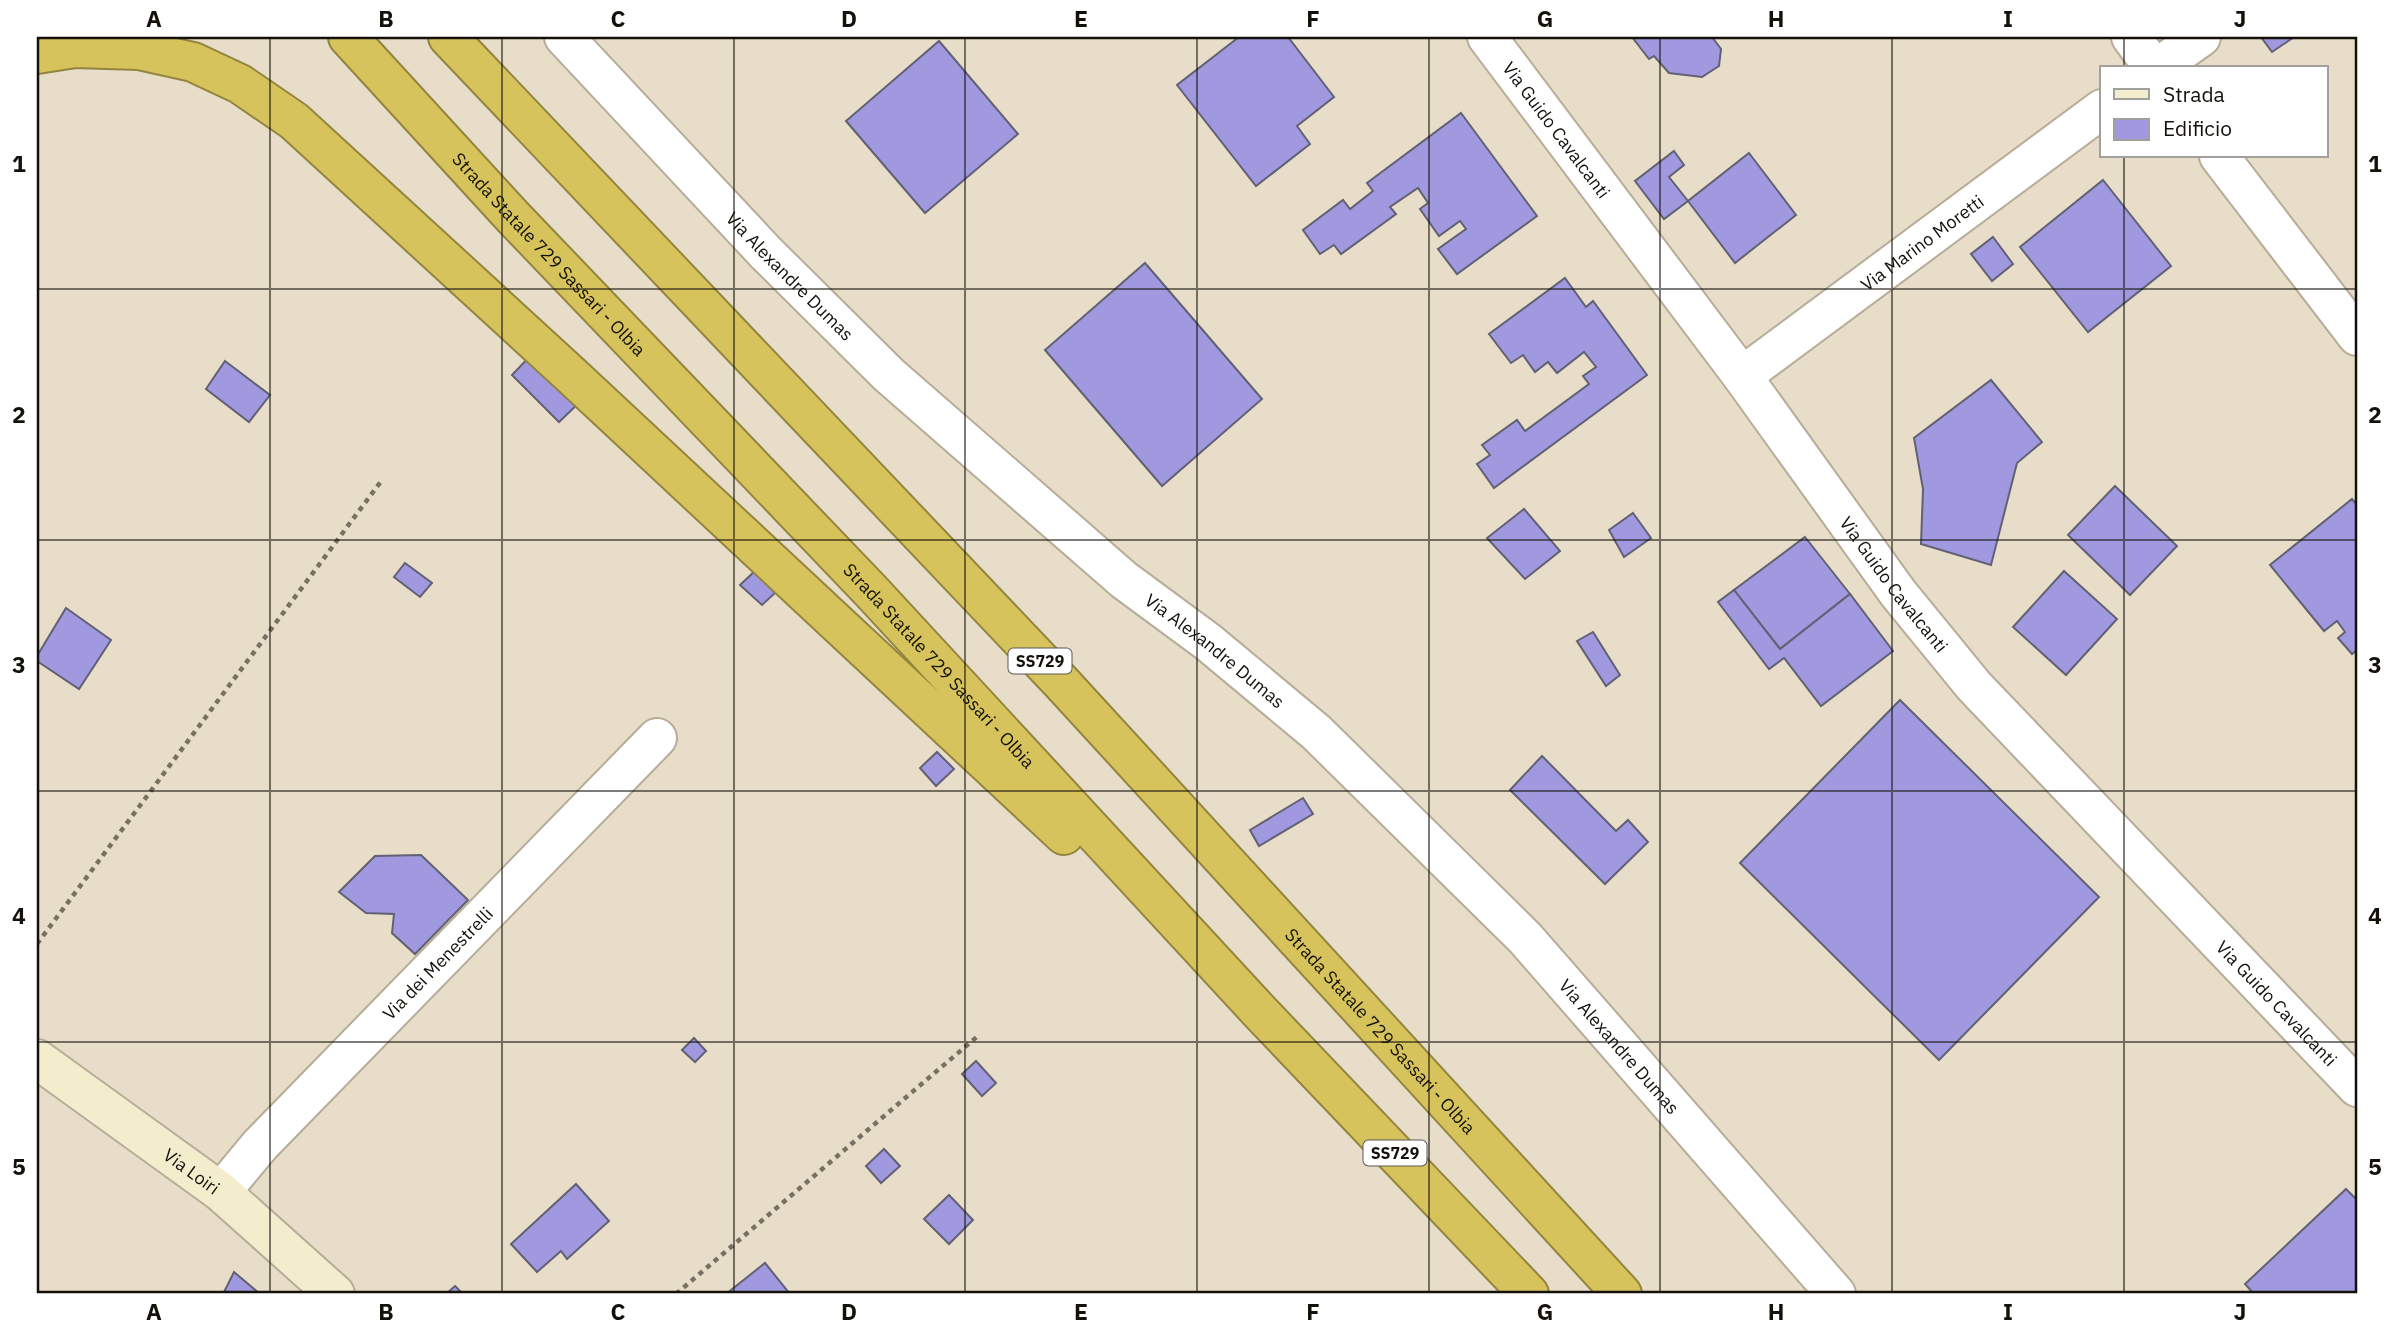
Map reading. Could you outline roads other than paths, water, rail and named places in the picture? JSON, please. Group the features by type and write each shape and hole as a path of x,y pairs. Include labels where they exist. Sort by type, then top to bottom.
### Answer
{"highway":[{"name":"Strada Statale 729 Sassari - Olbia","path":"348,37 512,216 871,591 1260,1012 1530,1294"},
{"name":"Strada Statale 729 Sassari - Olbia","path":"448,37 1060,681 1622,1294"},
{"path":"37,54 75,48 139,50 194,62 240,84 294,121 1170,932 1260,1012"}],"street":[{"name":"Via Alexandre Dumas","path":"564,37 766,253 889,375 1124,580 1208,642 1316,732 1525,938 1836,1294"},
{"name":"Via Guido Cavalcanti","path":"1487,37 1742,376 1898,593 1974,686 2356,1085"},
{"path":"2131,37 2154,66"},
{"path":"2159,66 2201,37"},
{"name":"Via Marino Moretti","path":"1742,376 2100,110"},
{"path":"2221,158 2357,336"},
{"name":"Via dei Menestrelli","path":"221,1192 260,1145 657,738"},
{"name":"Via Loiri","path":"37,1059 221,1192 335,1294"}]}
